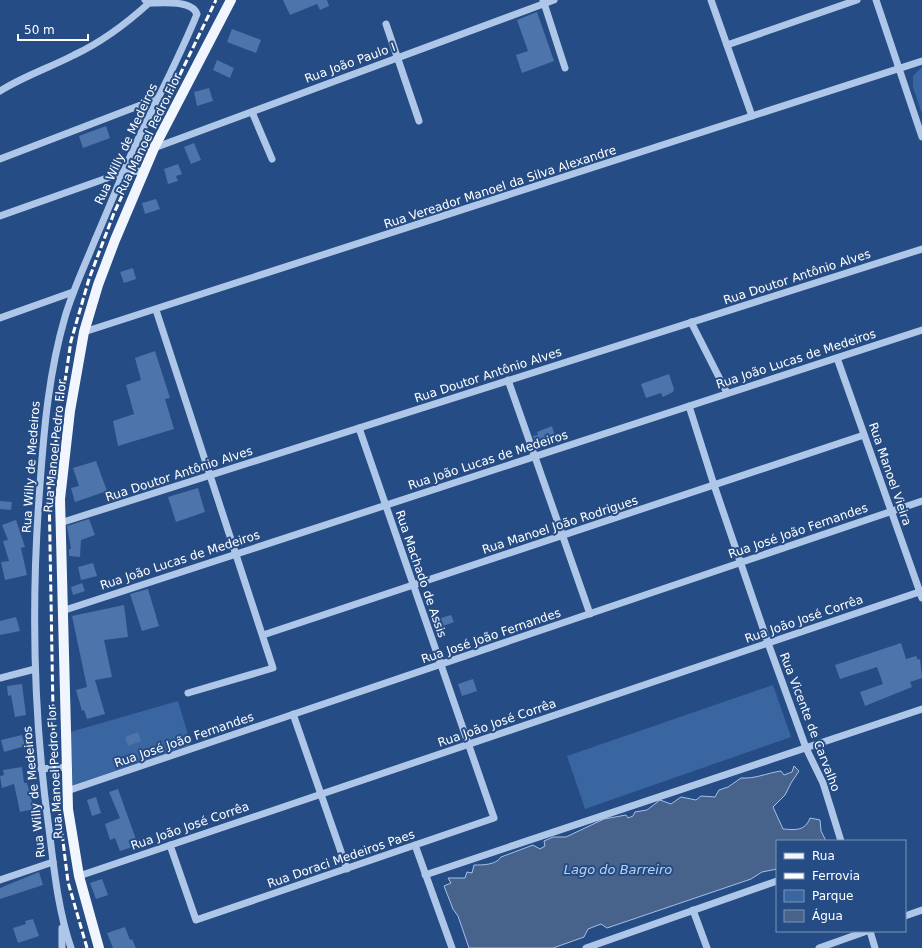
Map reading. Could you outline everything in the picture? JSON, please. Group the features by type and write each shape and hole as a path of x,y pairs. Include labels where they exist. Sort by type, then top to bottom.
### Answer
{"main road":[{"name":"Rua Manoel Pedro Flor","path":"99,948 79,876 70,831 67,791 60,523 60,500 65,448 84,332 106,263 143,171 231,0"}],"street":[{"name":"Rua João Paulo I","path":"154,148 398,58 544,2 554,0"},
{"path":"711,0 752,116"},
{"path":"727,45 857,0"},
{"path":"876,0 922,137"},
{"path":"0,91 28,75 74,56 95,45 130,21 147,2"},
{"name":"Rua Willy de Medeiros","path":"71,948 62,923 41,769 37,725 35,669 37,533 47,398 59,339 74,292 124,172 184,47 197,14 189,4 147,2"},
{"path":"544,2 565,68"},
{"path":"386,24 419,122"},
{"name":"Rua Vereador Manoel da Silva Alexandre","path":"84,332 156,310 922,61"},
{"path":"0,159 159,98"},
{"path":"252,112 272,159"},
{"path":"0,216 124,172 143,171"},
{"name":"Rua Doutor Antônio Alves","path":"60,523 922,249"},
{"path":"0,318 74,292"},
{"path":"156,310 273,668 188,693"},
{"path":"691,322 727,394"},
{"name":"Rua João Lucas de Medeiros","path":"62,611 922,330"},
{"name":"Rua Manoel Vieira","path":"837,358 921,593"},
{"path":"508,380 590,614"},
{"name":"Rua Vicente de Carvalho","path":"689,406 740,562 806,748 823,783 841,840"},
{"name":"Rua Machado de Assis","path":"359,428 494,818"},
{"name":"Rua Manoel João Rodrigues","path":"263,635 864,435"},
{"name":"Rua José João Fernandes","path":"67,791 922,501"},
{"name":"Rua João José Corrêa","path":"79,876 768,642 921,593"},
{"path":"0,678 35,669"},
{"path":"425,875 922,709"},
{"path":"293,714 347,869"},
{"path":"41,769 66,767"},
{"name":"Rua Doraci Medeiros Paes","path":"170,845 196,920 494,818"},
{"path":"414,846 452,948"},
{"path":"0,880 53,862"},
{"path":"586,948 776,881"},
{"path":"693,910 707,948"},
{"path":"906,916 922,910"},
{"path":"62,923 62,948"},
{"path":"819,948 865,932"},
{"path":"868,932 875,948"}],"green space":[{"path":"922,67 922,114 913,87 913,76"},
{"path":"773,685 791,737 585,809 567,756"},
{"path":"178,701 191,745 73,785 70,732"}],"water":[{"name":"Lago do Barreiro","path":"794,766 799,771 785,795 773,807 783,829 800,829 806,825 810,818 820,820 821,831 826,840 776,840 776,869 762,872 751,879 607,928 601,924 588,929 584,937 553,948 469,948 458,916 453,909 444,886 451,883 448,878 465,878 467,872 472,873 474,865 485,865 496,862 501,857 533,845 540,849 545,846 544,841 553,837 566,837 604,819 626,815 628,818 633,816 635,812 647,810 660,800 671,804 681,797 696,800 701,796 715,797 719,790 728,787 741,778 756,777 781,771 784,775 792,772"}],"building":[{"path":"283,0 327,0 329,6 320,10 317,4 290,15"},
{"path":"537,12 554,61 522,73 516,55 528,51 517,20"},
{"path":"232,29 261,40 256,53 227,42"},
{"path":"217,60 234,68 230,78 213,70"},
{"path":"209,88 213,101 197,106 194,92"},
{"path":"106,126 110,138 83,148 79,136"},
{"path":"194,143 201,160 191,164 184,147"},
{"path":"178,164 182,174 176,176 178,181 168,184 164,169"},
{"path":"156,199 160,209 145,214 142,203"},
{"path":"133,268 136,279 124,283 120,272"},
{"path":"155,351 170,398 165,399 174,429 118,446 113,421 134,414 126,385 141,380 135,358"},
{"path":"669,374 674,389 673,392 663,397 661,393 646,398 641,384"},
{"path":"552,426 555,436 552,437 553,441 537,447 533,436 538,435 537,432"},
{"path":"96,461 107,491 75,502 71,488 79,486 73,468"},
{"path":"198,488 205,512 176,522 168,497"},
{"path":"0,501 12,502 11,510 0,509"},
{"path":"89,519 95,535 81,540 80,557 69,556 69,549 71,549 67,526"},
{"path":"16,520 25,547 21,548 27,575 5,580 1,562 9,561 3,541 8,540 2,525"},
{"path":"93,563 97,576 81,580 78,567"},
{"path":"82,583 85,591 73,595 71,587"},
{"path":"148,589 159,626 142,631 130,594"},
{"path":"124,605 128,637 104,640 112,677 95,680 105,714 87,719 84,710 82,711 76,690 87,687 72,616"},
{"path":"451,615 454,622 443,626 441,618"},
{"path":"16,617 20,631 0,635 0,621"},
{"path":"901,643 906,659 916,656 918,660 920,659 922,678 910,682 912,687 865,706 860,692 883,684 877,667 840,679 835,665"},
{"path":"473,679 477,691 462,696 458,684"},
{"path":"22,684 26,715 15,717 11,695 8,696 7,686"},
{"path":"138,732 141,741 128,746 125,737"},
{"path":"22,735 25,746 4,752 1,740"},
{"path":"22,767 24,783 27,783 34,809 20,812 14,784 2,788 0,776 4,775 3,770"},
{"path":"118,789 138,845 120,851 115,838 110,840 105,824 120,818 109,792"},
{"path":"96,797 101,813 92,816 87,800"},
{"path":"39,872 43,885 0,899 0,888"},
{"path":"102,879 108,895 96,899 90,883"},
{"path":"33,919 39,936 18,943 13,928 26,924 25,921"},
{"path":"125,927 130,940 132,939 136,948 113,948 107,933"}],"railway":[{"path":"87,948 68,882 54,768 49,488 71,341 89,279 114,213 216,0"}]}
